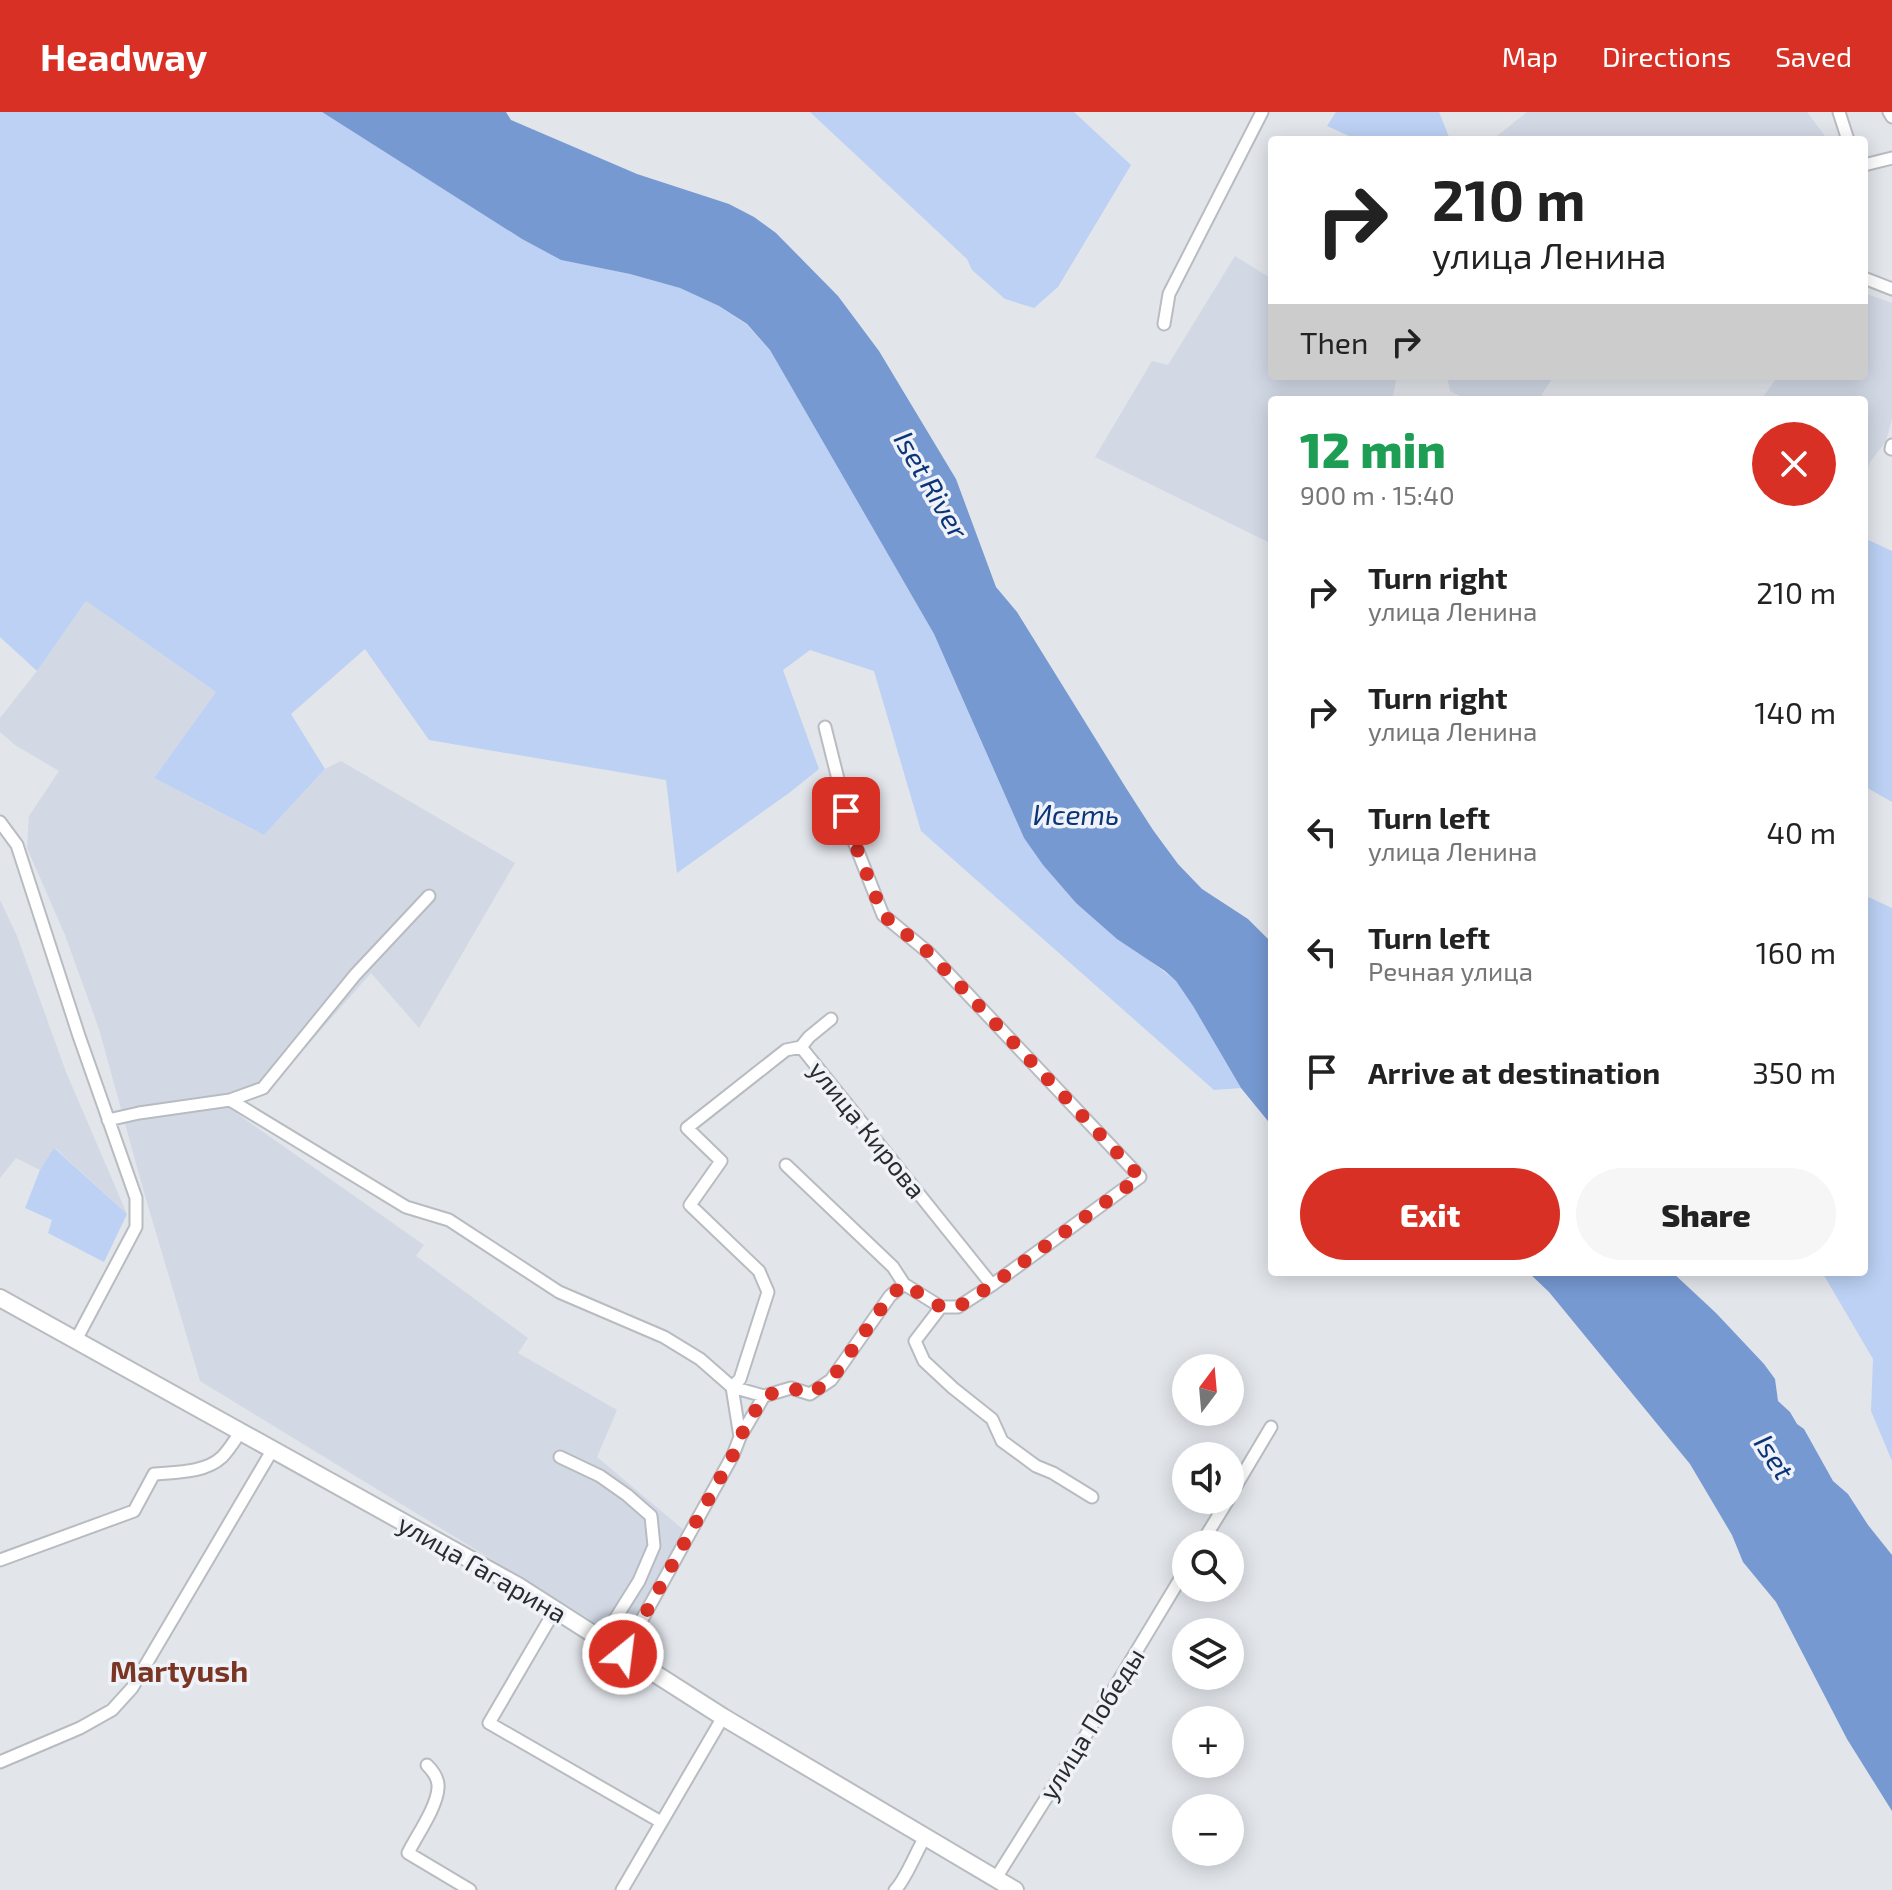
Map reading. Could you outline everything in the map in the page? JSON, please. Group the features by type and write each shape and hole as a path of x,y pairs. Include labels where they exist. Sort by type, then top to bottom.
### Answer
{"main road":[{"name":"улица Гагарина","path":"0,1298 493,1572 723,1717 1015,1890"}],"street":[{"path":"1164,324 1169,294 1262,112"},
{"path":"1839,112 1847,136"},
{"path":"1868,164 1892,158"},
{"path":"1868,280 1892,289"},
{"path":"786,1165 893,1267 904,1284 941,1307 958,1307 992,1285 1140,1177 929,953 883,915 853,839 825,727"},
{"path":"0,822 17,845 136,1198 136,1227 76,1340"},
{"path":"108,1120 230,1100 263,1088 355,975 429,896"},
{"path":"801,1047 831,1019"},
{"name":"улица Кирова","path":"732,1387 740,1379 768,1292 759,1271 690,1205 721,1161 687,1128 786,1050 801,1047 992,1285"},
{"path":"230,1100 406,1207 449,1220 559,1292 664,1337 700,1359 732,1387 764,1396 791,1388 810,1394 831,1380 890,1296 904,1284"},
{"path":"941,1307 915,1341 924,1361 992,1419 1002,1441 1036,1466 1092,1497"},
{"path":"732,1387 740,1437"},
{"path":"623,1654 764,1396"},
{"path":"1244,1473 1271,1427"},
{"path":"0,1560 134,1511 154,1474 205,1468 225,1454 241,1431"},
{"path":"0,1762 80,1728 112,1710 132,1688 273,1449"},
{"path":"560,1457 600,1476 651,1516 654,1546 639,1581 602,1640"},
{"name":"улица Победы","path":"996,1878 1172,1592"},
{"path":"555,1610 489,1723 661,1822"},
{"path":"622,1890 723,1717"},
{"path":"427,1765 434,1772 439,1786 408,1853 470,1890"},
{"path":"895,1890 903,1883 905,1873 925,1837"}],"shaded area":[{"path":"0,112 322,112 522,239 561,260 680,288 719,306 747,325 770,350 934,634 1024,838 1076,903 1176,981 1241,1088 1214,1090 921,831 874,671 810,650 783,670 819,769 677,873 666,780 429,740 365,649 291,714 325,769 264,835 154,778 216,692 86,601 37,671 0,637"},
{"path":"810,112 1074,112 1131,165 1058,287 1034,308 1005,299 972,270 967,259"},
{"path":"1336,112 1439,112 1449,136 1349,136 1327,126"},
{"path":"1527,112 1807,112 1825,136 1497,136"},
{"path":"1235,256 1268,277 1268,380 1396,380 1393,396 1268,396 1268,542 1095,457 1152,361 1168,365"},
{"path":"1868,294 1892,303 1892,419 1886,441 1868,469 1868,396 1764,396 1775,380 1868,380"},
{"path":"1448,380 1551,380 1541,396 1460,396 1450,391"},
{"path":"1868,540 1892,551 1892,802 1868,788"},
{"path":"86,601 216,692 154,778 264,835 325,769 341,761 515,863 419,1028 371,973 269,1089 232,1110 424,1245 416,1256 528,1338 518,1353 617,1410 597,1457 685,1531 622,1639 200,1381 99,1029 65,935 27,848 29,816 59,771 15,745 0,732 0,718"},
{"path":"1868,897 1892,908 1892,1461 1871,1411 1873,1359 1824,1276 1868,1276"},
{"path":"0,900 17,936 66,1072 127,1214 55,1148 40,1170 16,1158 0,1178"},
{"path":"54,1148 127,1214 104,1262 48,1233 52,1220 25,1208 40,1170"}],"water":[{"name":"Исеть","path":"322,112 506,112 511,120 637,174 729,204 754,217 776,233 838,296 879,351 956,479 996,587 1017,612 1153,830 1178,864 1202,889 1248,919 1268,939 1268,1121 1241,1088 1176,981 1117,939 1076,903 1024,838 934,634 770,350 747,324 719,306 680,288 561,260 522,239"},
{"name":"Iset","path":"1532,1276 1676,1276 1764,1364 1775,1379 1778,1401 1804,1429 1833,1481 1848,1494 1892,1555 1892,1811 1847,1739 1776,1602 1743,1562 1732,1535 1690,1464 1549,1292"}],"district":[{"name":"Martyush","path":"179,1672"}],"route":[{"path":"623,1654 764,1396 791,1388 810,1394 831,1380 890,1296 904,1284 941,1307 958,1307 1140,1177 929,953 883,915 853,839 846,811"}],"water label":[{"name":"Iset River","path":"931,485"}]}
